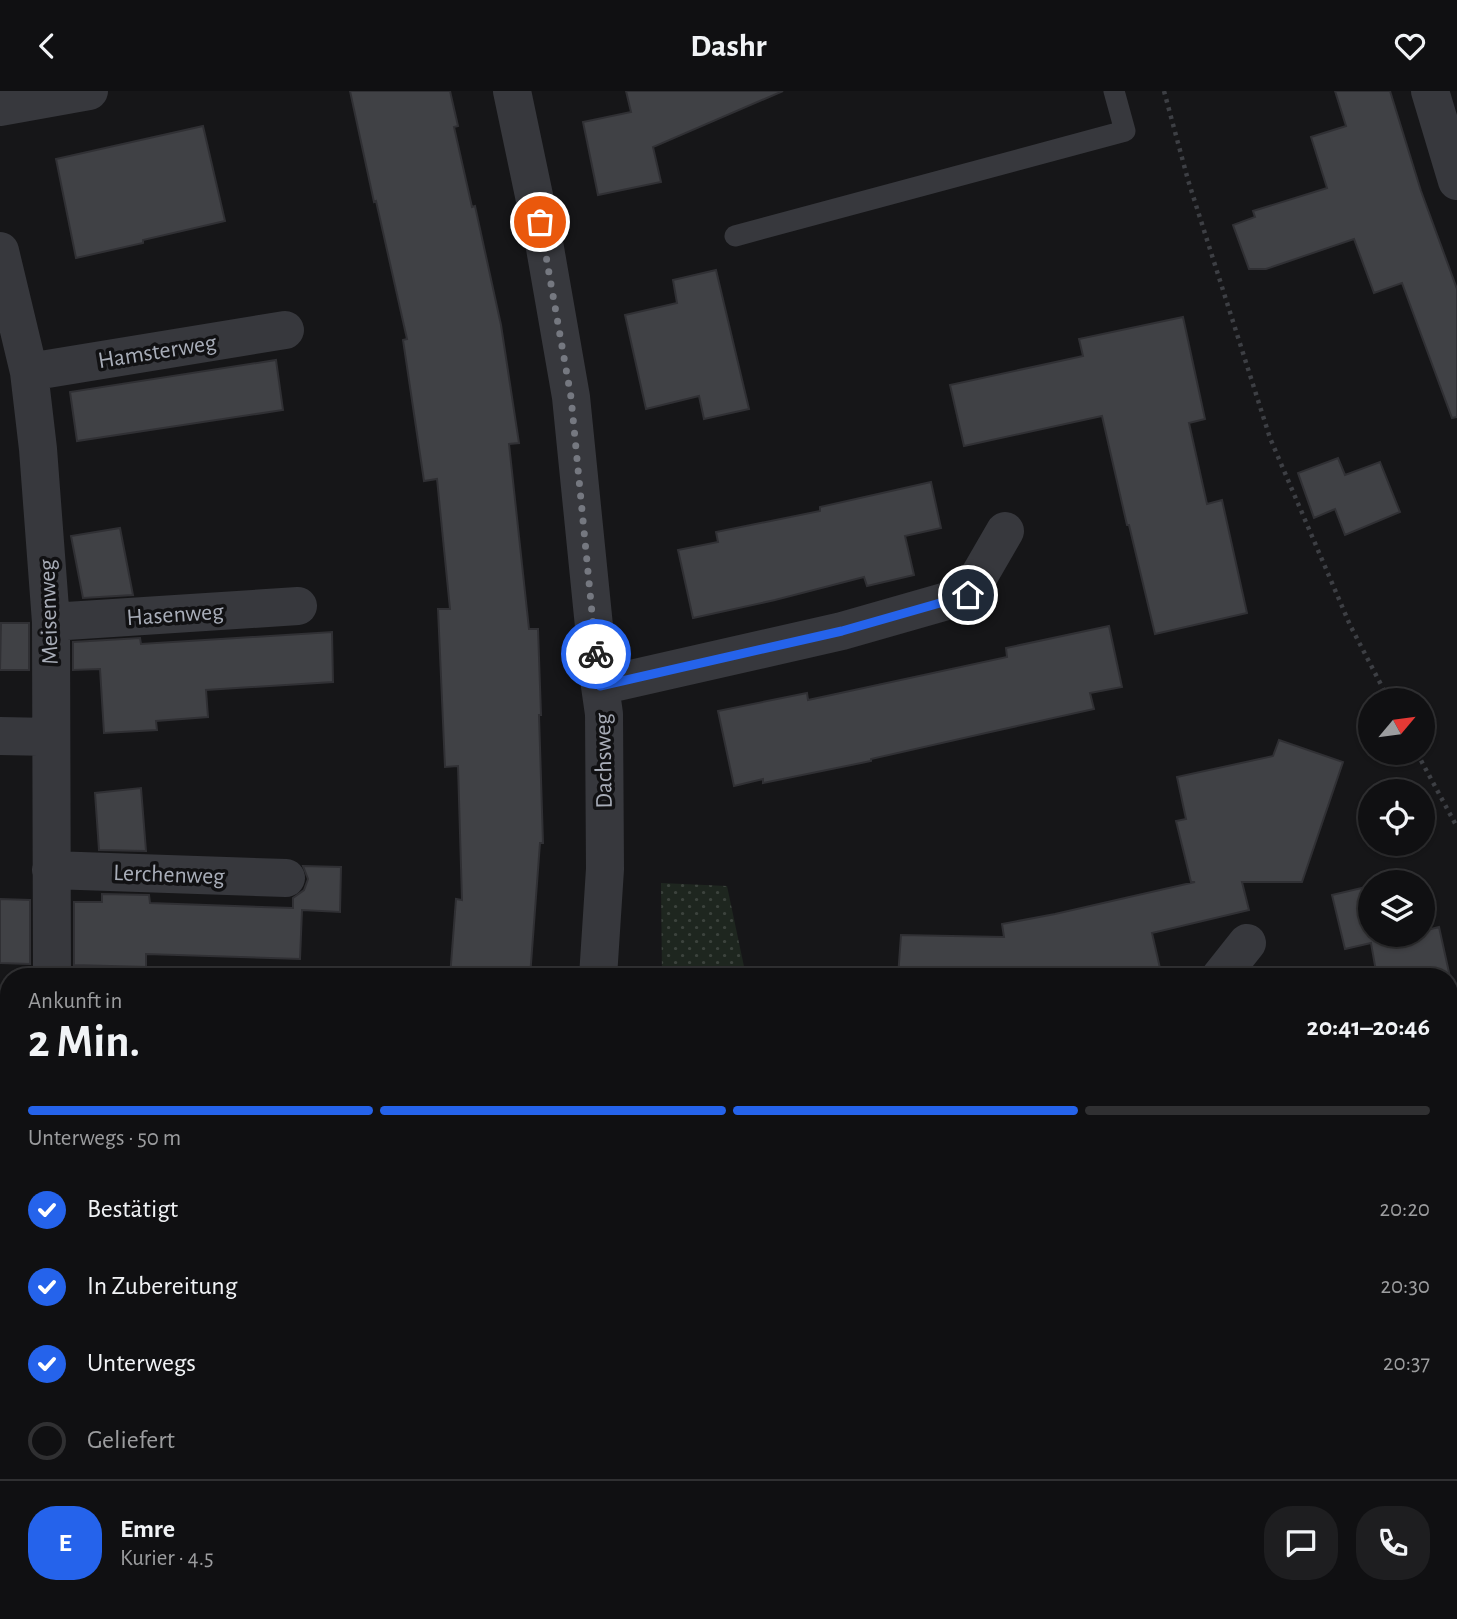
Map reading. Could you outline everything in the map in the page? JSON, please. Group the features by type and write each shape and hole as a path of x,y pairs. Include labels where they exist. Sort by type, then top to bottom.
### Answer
{"street":[{"path":"0,107 89,91"},
{"name":"Dachsweg","path":"512,91 545,248 571,397 604,714 605,869 599,968"},
{"path":"1430,91 1456,177"},
{"name":"Meisenweg","path":"0,251 29,372 38,449 51,622 52,968"},
{"name":"Hamsterweg","path":"29,372 285,330"},
{"path":"600,686 842,631 968,595 1005,531"},
{"name":"Hasenweg","path":"51,622 298,606"},
{"path":"0,736 51,737"},
{"name":"Lerchenweg","path":"51,870 286,878"},
{"path":"1227,968 1247,943"}],"lane":[{"path":"735,236 1125,131 1114,91"}],"path":[{"path":"1164,91 1188,180 1270,438 1350,625 1383,688"},
{"path":"1423,765 1457,827"}],"shaded area":[{"path":"661,883 727,886 744,968 662,968"}],"building":[{"path":"350,91 450,91 458,126 454,127 472,207 475,206 501,325 519,443 509,444 529,629 538,629 543,843 540,843 531,968 451,968 456,899 462,900 458,766 445,767 438,609 450,609 437,479 424,481 403,340 407,339 376,201 374,202"},
{"path":"626,91 783,91 653,147 661,182 598,195 583,122 631,112"},
{"path":"1335,91 1390,91 1421,191 1457,289 1457,417 1452,418 1402,283 1374,293 1354,239 1266,269 1249,269 1233,225 1255,217 1253,211 1327,188 1311,137 1346,126"},
{"path":"203,126 225,221 76,258 56,159"},
{"path":"716,270 749,409 704,419 699,396 646,409 625,315 677,303 673,280"},
{"path":"1183,317 1205,419 1189,423 1207,504 1222,500 1247,613 1155,634 1102,416 964,446 950,385 1083,356 1079,339"},
{"path":"276,360 283,410 77,441 70,392"},
{"path":"1338,458 1345,475 1380,462 1400,512 1345,535 1335,509 1314,518 1298,473"},
{"path":"931,482 941,528 905,536 914,575 867,586 864,577 693,618 678,550 718,542 716,532 820,511 820,507"},
{"path":"120,528 133,595 83,598 71,536"},
{"path":"1,623 29,623 29,670 0,670"},
{"path":"1109,626 1122,687 1090,693 1094,709 871,761 763,783 763,779 734,786 718,711 807,693 808,700 1007,657 1006,648"},
{"path":"332,632 333,682 206,690 208,717 156,721 157,730 104,733 100,669 73,670 73,642 140,638 141,644"},
{"path":"1279,740 1343,762 1302,882 1242,882 1249,910 1152,933 1160,968 899,968 901,935 1004,937 1002,924 1195,882 1191,882 1176,821 1186,819 1177,777 1273,756"},
{"path":"141,788 146,851 99,850 95,793"},
{"path":"303,866 341,867 340,912 302,910 300,959 146,954 146,967 74,965 74,902 102,902 102,894 149,895 150,903 293,908 293,898 304,890 308,879"},
{"path":"1358,889 1358,946 1345,949 1332,895"},
{"path":"0,899 30,900 30,964 0,963"},
{"path":"1439,927 1448,968 1375,968 1372,947 1435,947 1435,928"}],"way so far":[{"path":"540,222 571,397 596,654"}],"route":[{"path":"596,654 600,686 842,631 968,595"}]}
